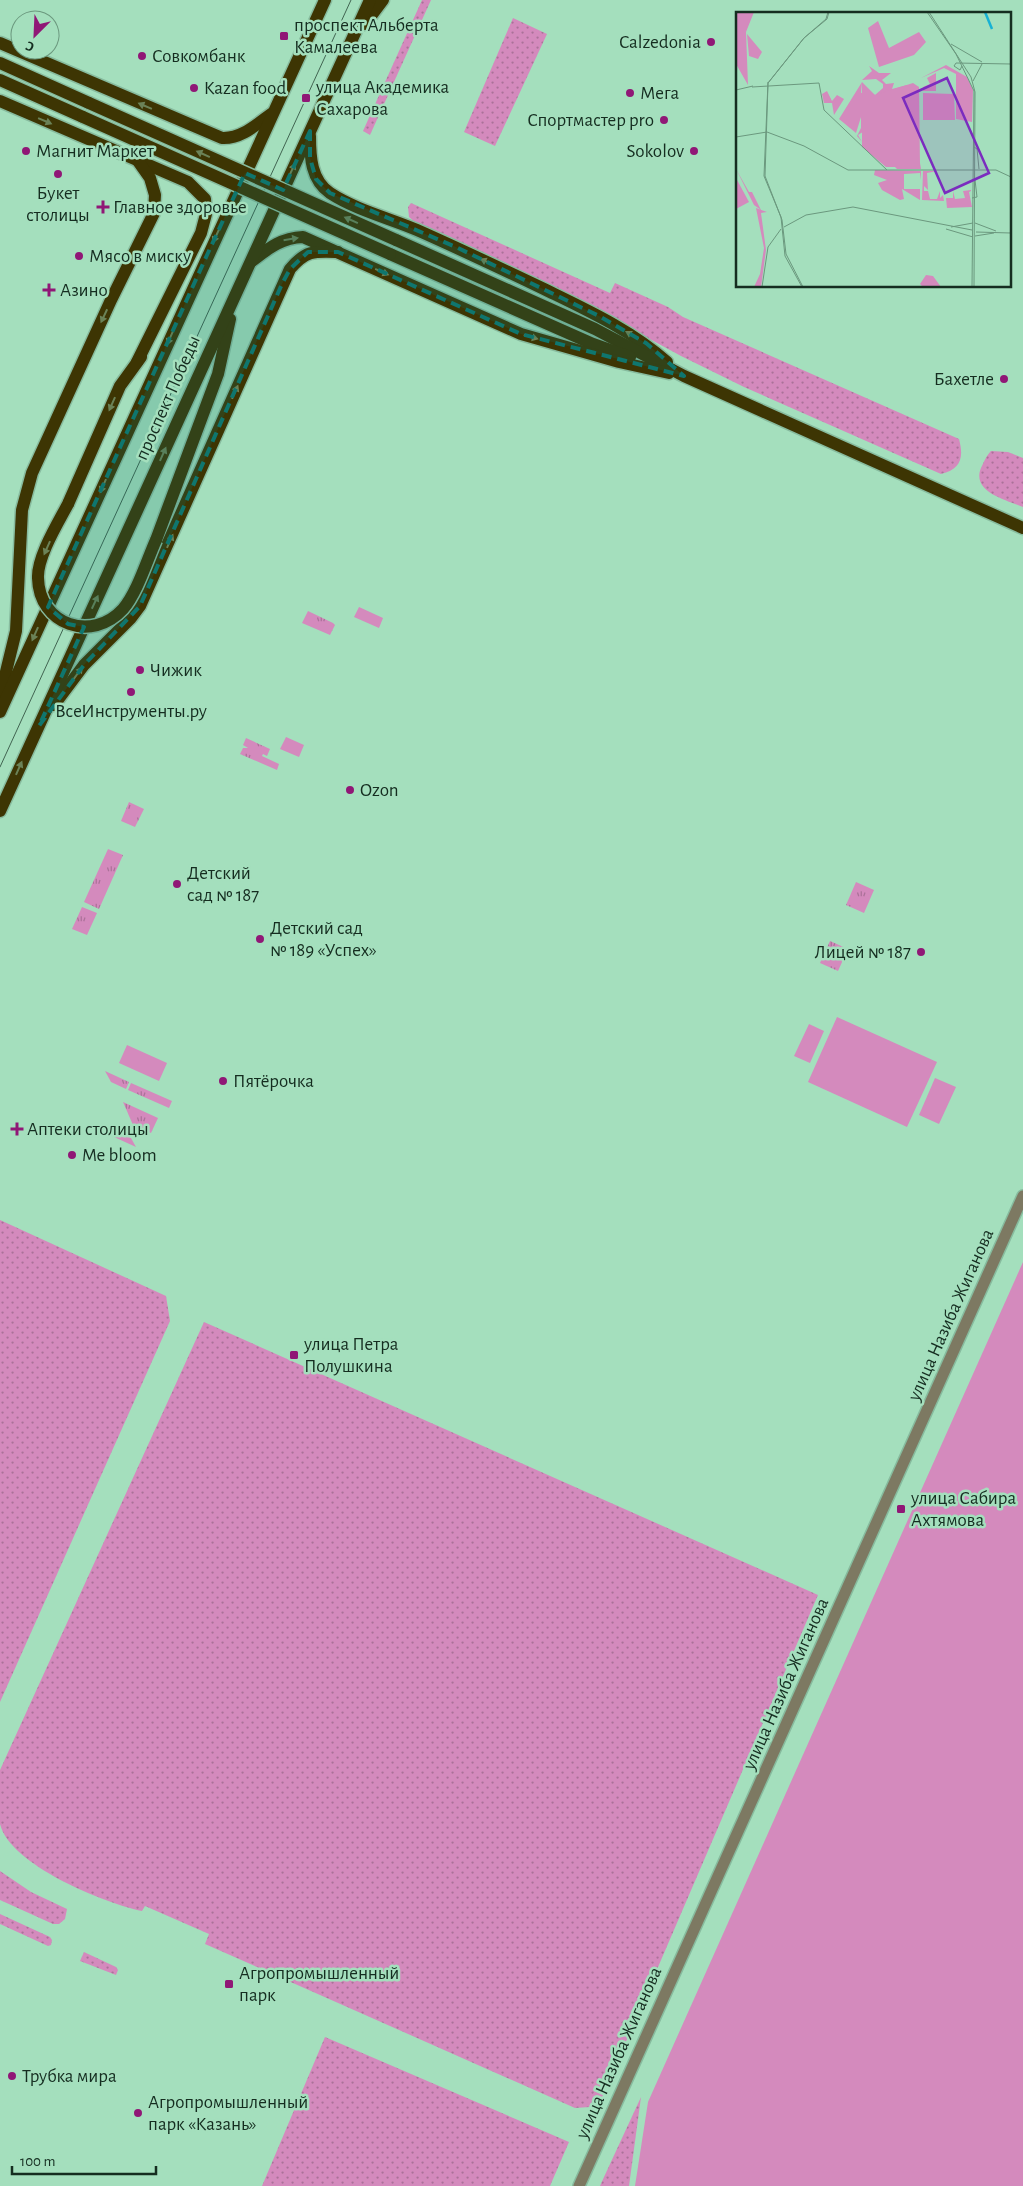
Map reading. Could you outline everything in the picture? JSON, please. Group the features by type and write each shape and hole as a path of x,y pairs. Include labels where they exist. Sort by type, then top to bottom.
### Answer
{"main road":[{"name":"проспект Победы","path":"0,811 370,0"},
{"path":"350,44 383,0"},
{"name":"проспект Победы","path":"0,712 323,3"},
{"path":"0,43 222,138 231,138 250,130 273,112"},
{"path":"0,63 595,329 684,376 1023,528"},
{"path":"0,80 593,344 684,376"},
{"path":"0,101 188,182 205,199 206,214 201,233 137,362"},
{"path":"310,130 310,158 316,179 330,193 364,210 458,248 599,316 646,343 684,376"},
{"path":"0,696 16,631 22,510 32,473 95,334 154,213 155,195 150,178 138,160"},
{"path":"250,262 276,243 288,238 302,237 521,334 619,362 684,376"},
{"path":"39,726 84,665 131,618 140,606 290,268 300,257 308,252 338,252"},
{"path":"198,278 120,386 68,504 46,548 37,578 41,595 50,612 68,624 88,628 103,624 124,608 156,540 218,374 235,295"}],"street":[{"name":"улица Назиба Жиганова","path":"579,2186 1023,1196"}],"highlighted area":[{"path":"310,131 310,158 316,179 330,193 458,248 599,316 646,343 684,376 521,334 338,252 308,252 290,269 282,284 140,606 84,665 39,726 84,627 68,624 48,607 207,255 245,173 283,190"}],"green space":[{"path":"422,0 431,0 370,135 363,131"},
{"path":"513,18 547,34 495,146 464,132"},
{"path":"411,203 610,293 615,283 668,307 683,317 959,439 961,457 959,462 953,469 941,474 744,387 681,356 543,281 416,223 409,217 408,207"},
{"path":"991,451 1008,452 1023,458 1023,507 992,494 981,483 979,476 981,468"},
{"path":"359,607 383,618 379,628 354,617"},
{"path":"308,611 335,625 330,635 302,623"},
{"path":"286,737 304,745 299,757 280,749"},
{"path":"246,738 270,749 267,756 263,754 262,756 279,764 277,770 240,754 243,748 248,748 243,745"},
{"path":"129,802 144,809 135,827 121,821"},
{"path":"108,849 123,855 99,909 84,902"},
{"path":"856,882 874,890 864,913 846,905"},
{"path":"82,907 97,913 87,935 72,929"},
{"path":"830,941 848,949 838,971 820,963"},
{"path":"837,1017 937,1062 907,1127 808,1082"},
{"path":"809,1024 824,1031 810,1063 794,1056"},
{"path":"127,1045 167,1063 159,1081 119,1063"},
{"path":"105,1071 129,1082 126,1089 111,1082"},
{"path":"935,1078 956,1087 939,1124 919,1115"},
{"path":"131,1083 172,1101 169,1108 128,1090"},
{"path":"123,1102 158,1118 151,1133 133,1125"},
{"path":"117,1131 131,1138 136,1147 114,1137"},
{"path":"0,1220 166,1296 170,1321 0,1702"},
{"path":"1023,1262 1023,2186 635,2186 648,2102"},
{"path":"204,1322 818,1595 600,2102 590,2107 575,2108 205,1944 209,1934 145,1906 142,1911 125,1907 83,1891 39,1867 21,1854 7,1839 0,1824 0,1770"},
{"path":"0,1871 31,1892 67,1909 65,1919 59,1924 53,1924 0,1900"},
{"path":"0,1914 50,1937 52,1940 51,1945 48,1946 0,1924"},
{"path":"84,1952 116,1967 118,1970 116,1975 80,1961"},
{"path":"325,2037 569,2142 550,2186 262,2186"},
{"path":"641,2097 629,2186 600,2186 604,2177"}],"tram line":[{"path":"0,767 351,0"}],"place":[{"name":"проспект Альберта Камалеева","path":"284,36"},
{"name":"Calzedonia","path":"711,42"},
{"name":"Совкомбанк","path":"142,56"},
{"name":"Kazan food","path":"194,88"},
{"name":"Мега","path":"630,93"},
{"name":"улица Академика Сахарова","path":"306,98"},
{"name":"Спортмастер pro","path":"664,120"},
{"name":"Магнит Маркет","path":"26,151"},
{"name":"Sokolov","path":"694,151"},
{"name":"Букет столицы","path":"58,174"},
{"name":"Главное здоровье","path":"103,207"},
{"name":"Мясо в миску","path":"79,256"},
{"name":"Азино","path":"49,290"},
{"name":"Бахетле","path":"1004,379"},
{"name":"Чижик","path":"140,670"},
{"name":"ВсеИнструменты.ру","path":"131,692"},
{"name":"Ozon","path":"350,790"},
{"name":"Детский сад № 187","path":"177,884"},
{"name":"Детский сад № 189 «Успех»","path":"260,939"},
{"name":"Лицей № 187","path":"921,952"},
{"name":"Пятёрочка","path":"223,1081"},
{"name":"Аптеки столицы","path":"17,1129"},
{"name":"Me bloom","path":"72,1155"},
{"name":"улица Петра Полушкина","path":"294,1355"},
{"name":"улица Сабира Ахтямова","path":"901,1509"},
{"name":"Агропромышленный парк","path":"229,1984"},
{"name":"Трубка мира","path":"12,2076"},
{"name":"Агропромышленный парк «Казань»","path":"138,2113"}]}
